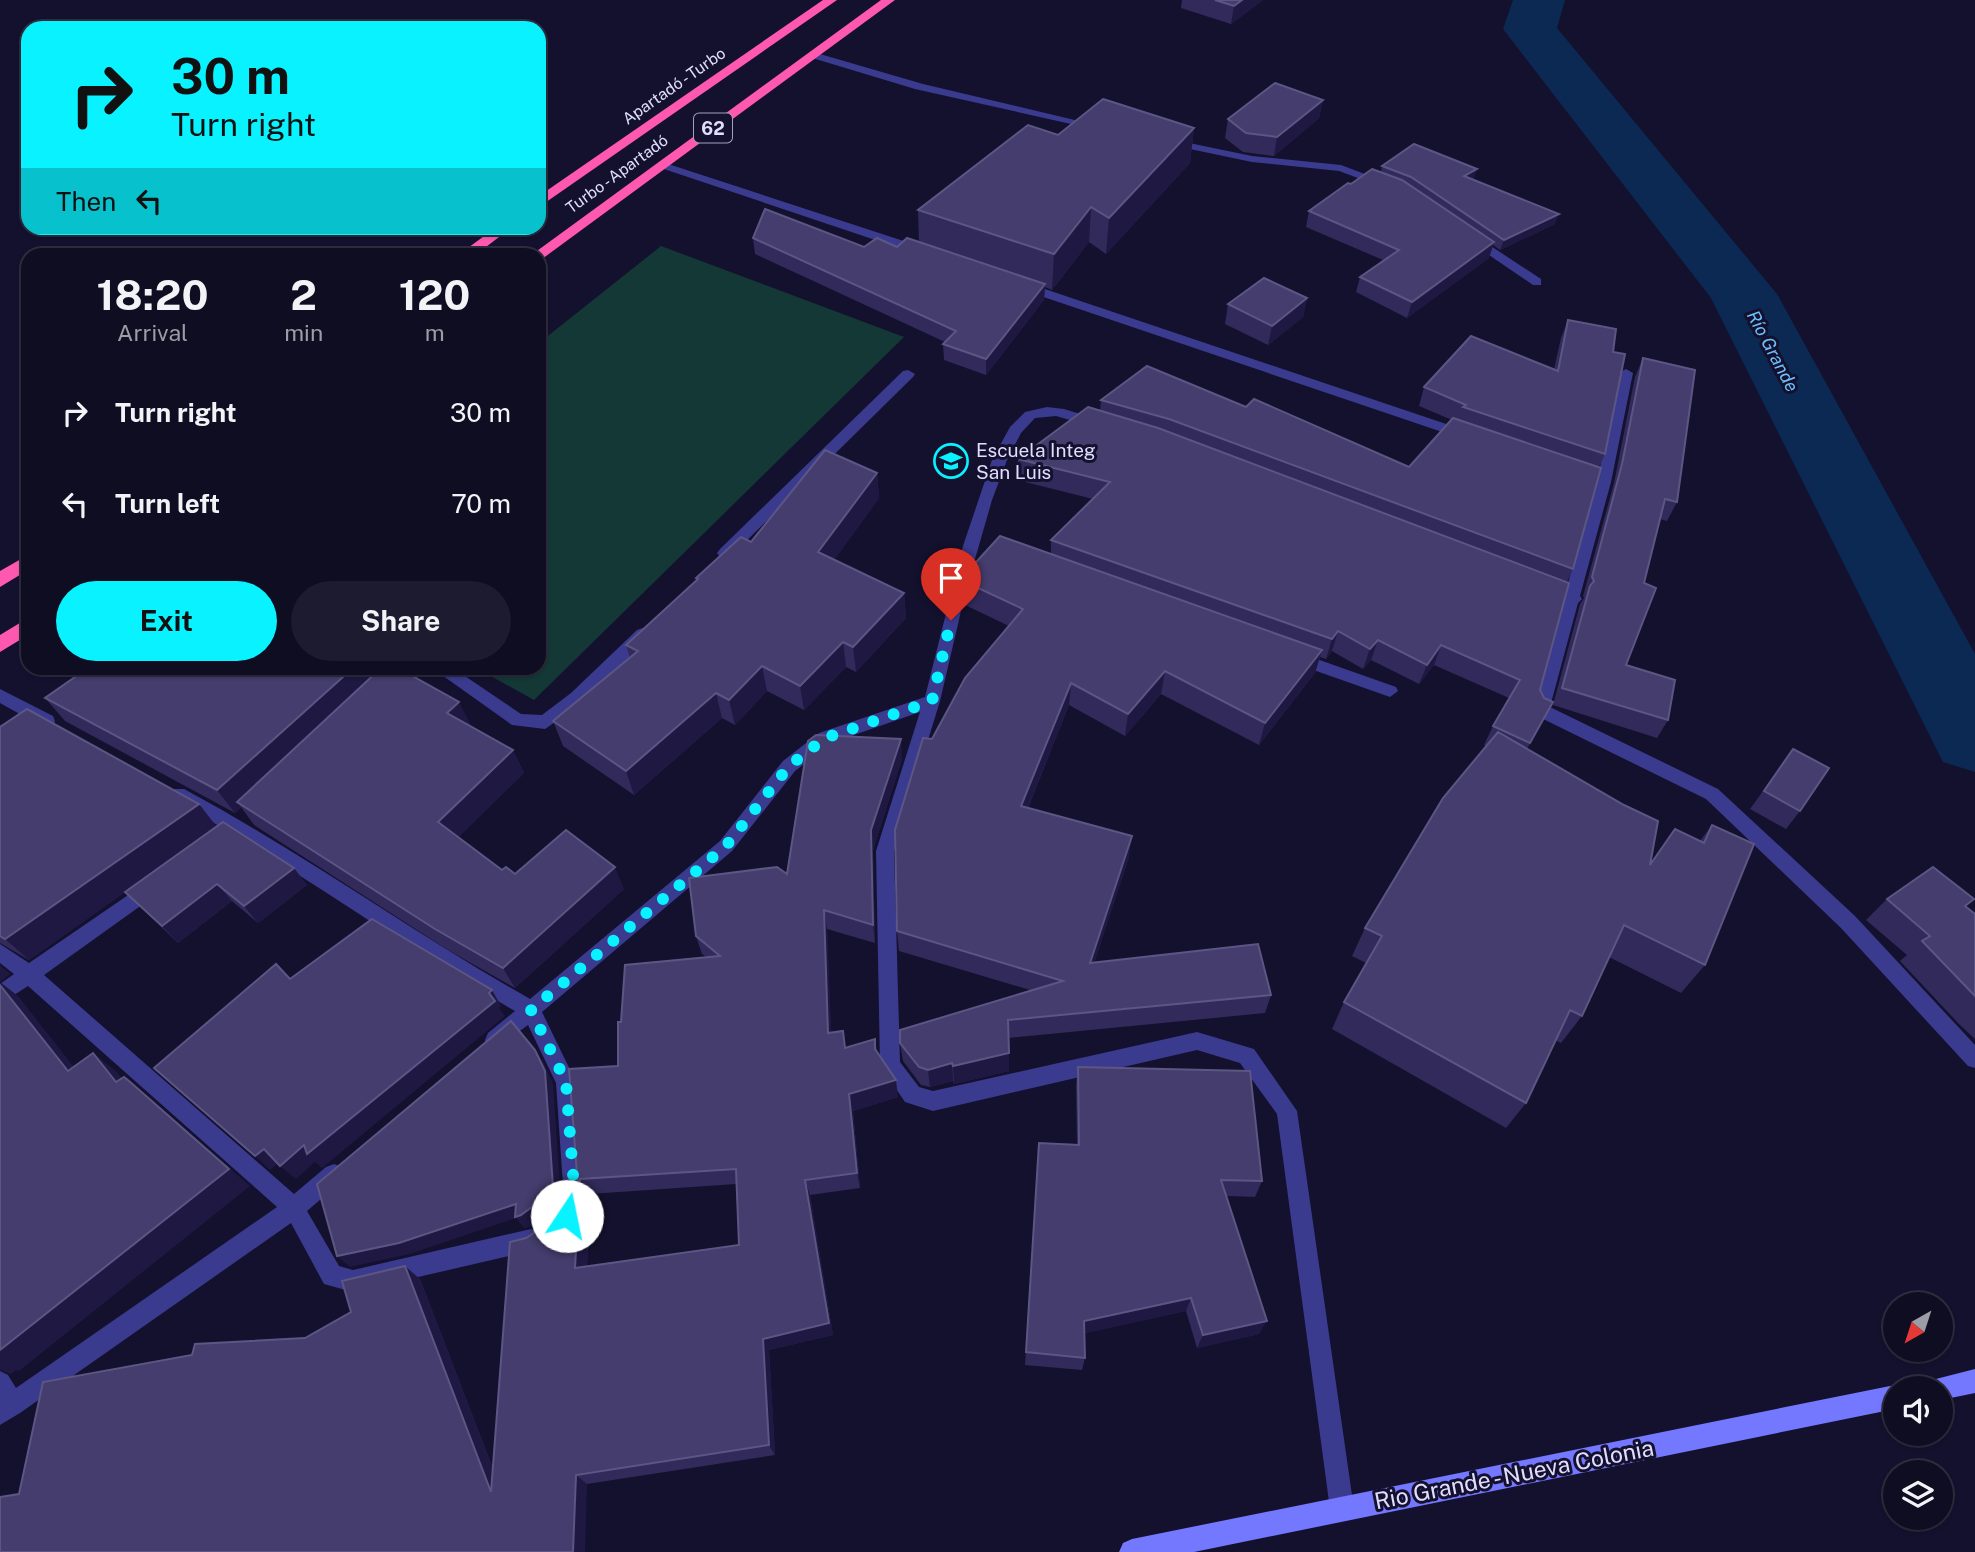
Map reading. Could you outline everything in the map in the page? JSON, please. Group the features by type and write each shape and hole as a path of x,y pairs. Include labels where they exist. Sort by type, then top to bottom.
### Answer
{"highway":[{"name":"Apartadó - Turbo","path":"546,198 831,0"},
{"name":"Turbo - Apartadó","path":"546,249 889,0"},
{"path":"475,248 494,235"},
{"path":"0,580 21,566"},
{"path":"0,645 21,630"}],"street":[{"path":"813,55 971,101 1105,129"},
{"path":"1158,140 1252,159 1341,168 1403,191"},
{"path":"662,165 936,256"},
{"path":"1459,229 1537,282"},
{"path":"1014,282 1473,437"},
{"path":"1626,373 1604,482 1574,599 1541,710 1712,794 1848,922 1975,1059"},
{"path":"713,565 908,374"},
{"path":"1121,431 1054,411 1029,415 1013,430 885,851 890,1065 912,1095 933,1101 1197,1041 1247,1056 1287,1111 1342,1509"},
{"path":"1565,469 1604,482"},
{"path":"1522,579 1574,599"},
{"path":"450,675 518,720 545,722 577,698 655,622"},
{"path":"1285,653 1390,691"},
{"path":"0,695 59,728"},
{"path":"480,1053 726,846 789,766 825,738 932,701"},
{"path":"0,952 30,975 294,1208 332,1276 354,1281 537,1239 567,1216 575,1201 566,1082 531,1010 440,958 242,821 166,787"},
{"path":"215,842 242,821"},
{"path":"0,995 172,873"},
{"path":"0,1383 6,1409 294,1208 346,1165"},
{"path":"1953,1385 1975,1381"},
{"name":"Rio Grande - Nueva Colonia","path":"1132,1552 1883,1399"}],"green space":[{"path":"661,246 904,337 534,700 489,675 546,675 546,337"}],"building":[{"path":"1215,0 1242,0 1234,6"},
{"path":"1275,83 1323,100 1277,137 1246,133 1228,119"},
{"path":"1103,99 1194,128 1109,218 1091,207 1054,254 918,210 1028,125 1058,135"},
{"path":"1414,144 1477,169 1464,176 1559,214 1504,240 1411,177 1382,166"},
{"path":"1372,169 1402,180 1494,242 1412,302 1360,277 1399,250 1309,211"},
{"path":"765,209 864,247 877,238 897,247 907,238 1045,284 986,359 943,344 956,331 753,238"},
{"path":"1264,278 1307,298 1272,326 1228,304"},
{"path":"1568,320 1616,329 1613,352 1625,354 1605,454 1463,407 1466,405 1424,387 1471,336 1558,371"},
{"path":"1643,358 1695,370 1677,502 1665,499 1644,583 1656,588 1626,665 1675,680 1668,720 1562,688 1590,586 1594,581 1592,577 1622,464"},
{"path":"1147,366 1246,407 1254,399 1409,467 1453,418 1601,468 1573,569 1169,419 1101,400"},
{"path":"1088,407 1158,428 1569,583 1540,690 1544,698 1553,702 1530,743 1493,726 1520,680 1441,645 1427,665 1378,640 1370,649 1338,631 1332,639 1051,540 1110,482 1018,459"},
{"path":"825,450 877,473 818,552 904,593 853,647 843,642 800,686 762,666 729,700 716,693 626,771 553,721 638,651 626,645 741,537 751,542"},
{"path":"1000,536 1322,650 1265,723 1165,671 1128,714 1071,683 1021,806 1132,836 1090,963 1258,944 1271,995 1008,1020 1009,1053 928,1070 919,1067 900,1043 900,1030 1063,981 897,931 895,830 923,738 932,739 965,678 1023,609 965,582 967,572"},
{"path":"78,675 345,675 217,790 45,698"},
{"path":"373,675 411,675 459,702 447,713 513,750 438,822 502,870 506,867 515,874 566,830 615,867 503,968 435,929 237,802"},
{"path":"27,709 199,804 5,939 0,936 0,727"},
{"path":"1498,732 1624,805 1658,821 1650,865 1675,829 1704,843 1712,825 1754,844 1705,965 1624,925 1582,1016 1570,1010 1526,1103 1344,1002 1382,936 1365,928 1443,798"},
{"path":"816,735 901,739 871,830 873,925 824,910 828,1033 843,1031 845,1048 875,1039 875,1049 896,1080 849,1094 857,1173 805,1180 829,1323 763,1339 769,1445 576,1475 573,1552 0,1552 0,1497 19,1494 43,1382 192,1355 195,1344 305,1338 351,1312 342,1281 405,1266 491,1492 510,1242 526,1238 566,1212 578,1187 569,1069 618,1066 618,1022 621,1022 625,965 720,956 696,936 689,878 777,867 787,874 808,741","holes":["736,1169 739,1245 575,1268 580,1179"]},
{"path":"1793,749 1829,768 1800,811 1764,791"},
{"path":"223,822 294,868 244,906 217,884 162,926 125,892"},
{"path":"1933,867 1974,899 1965,906 1975,914 1975,996 1922,941 1930,936 1887,899"},
{"path":"372,919 492,990 489,993 495,1001 307,1154 304,1145 280,1166 264,1149 255,1156 154,1068 276,964 290,979"},
{"path":"0,985 68,1071 93,1053 116,1082 124,1077 229,1169 0,1350"},
{"path":"511,1021 535,1050 545,1071 553,1187 548,1195 515,1217 516,1204 399,1243 337,1256 317,1184"},
{"path":"1078,1067 1250,1071 1262,1181 1221,1180 1267,1321 1203,1335 1191,1298 1084,1321 1085,1358 1026,1352 1039,1143 1079,1145"}],"waterway":[{"name":"Río Grande","path":"1539,0 1530,29 1743,294 1975,737"}],"place":[{"name":"Escuela Integ San Luis","path":"951,461"}],"route":[{"path":"567,1216 575,1201 566,1082 531,1010 726,846 789,766 825,738 932,701 951,620"}]}
